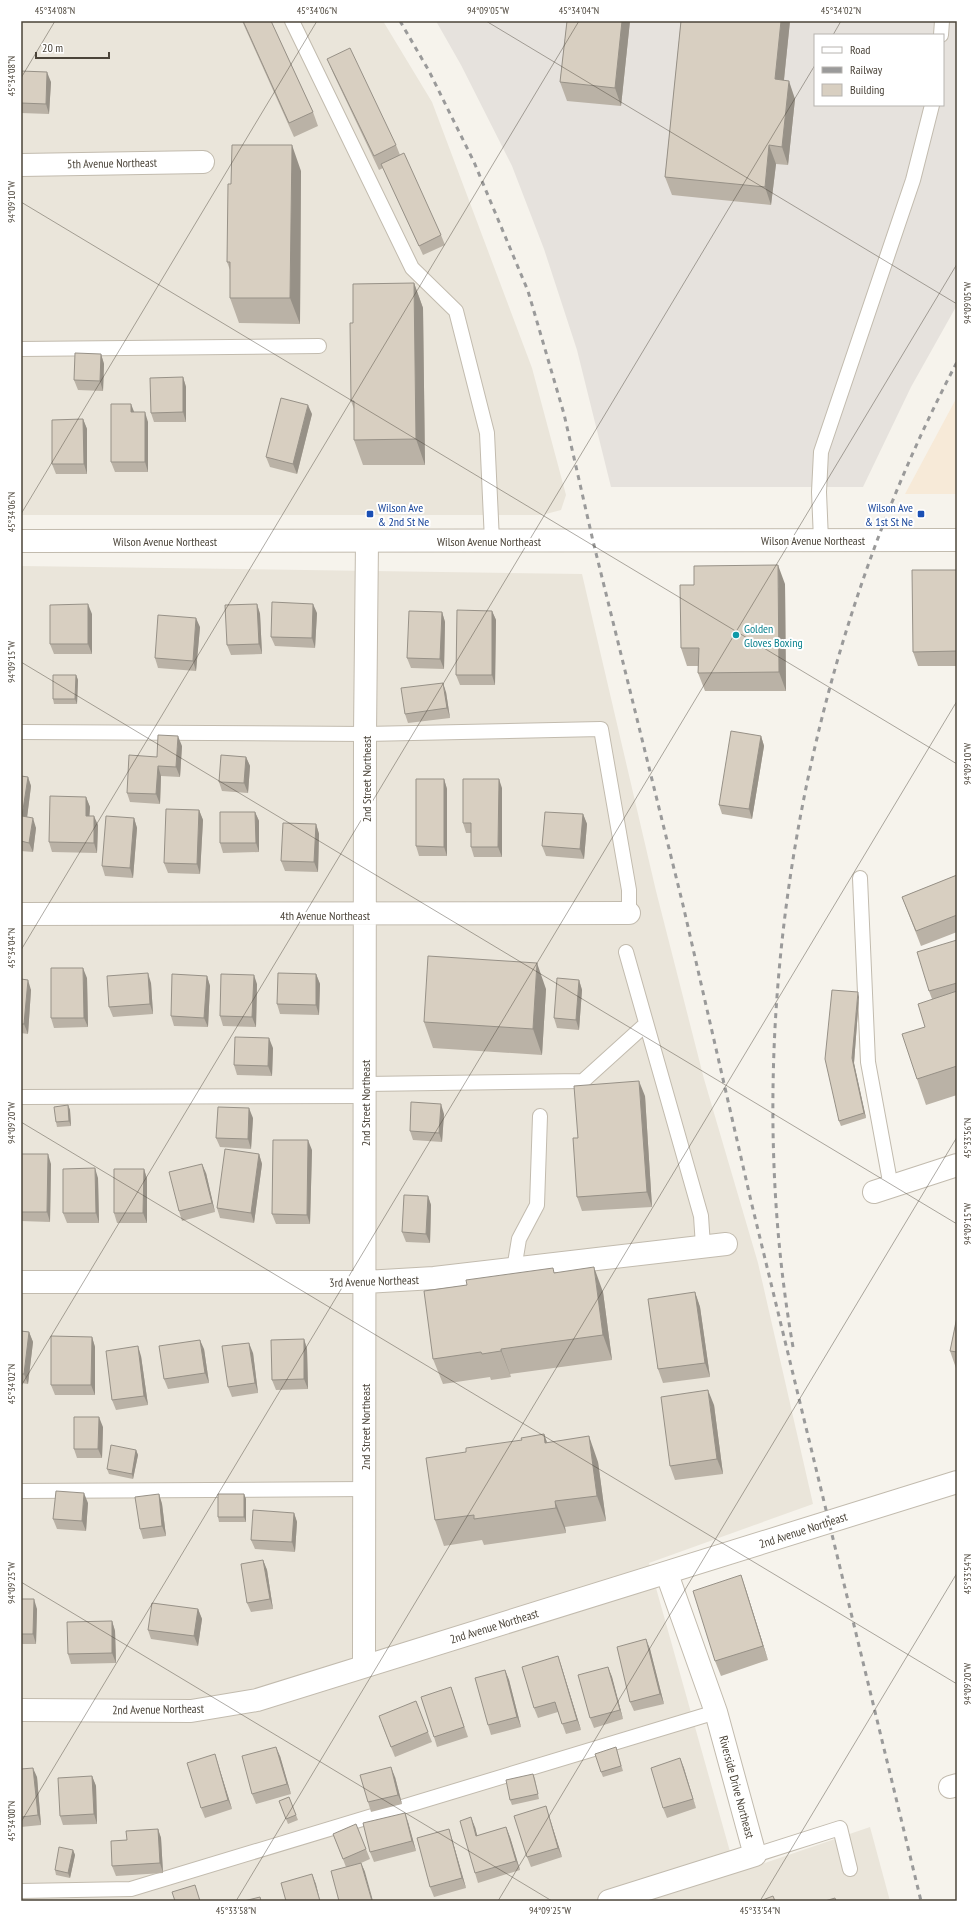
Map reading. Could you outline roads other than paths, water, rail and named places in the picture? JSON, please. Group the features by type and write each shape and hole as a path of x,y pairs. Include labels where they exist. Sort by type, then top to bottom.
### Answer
{"street":[{"name":"5th Avenue Northeast","path":"21,165 203,162"},
{"name":"Wilson Avenue Northeast","path":"21,541 957,540"},
{"name":"2nd Street Northeast","path":"364,1665 365,734 367,541"},
{"name":"4th Avenue Northeast","path":"21,914 366,915 629,913"},
{"path":"882,1190 957,1166"},
{"name":"3rd Avenue Northeast","path":"21,1282 365,1282 434,1278 726,1244"},
{"name":"2nd Avenue Northeast","path":"21,1710 190,1711 257,1700 364,1665 667,1574 957,1482"},
{"name":"Riverside Drive Northeast","path":"609,1901 755,1855 716,1712 667,1574"}],"lane":[{"path":"292,21 412,268 456,312 487,433 492,541"},
{"path":"941,34 942,21"},
{"path":"821,540 819,492 821,452 913,180 932,106"},
{"path":"21,349 319,346"},
{"path":"21,732 365,734 601,729 629,890 629,913"},
{"path":"860,878 868,1062 882,1190"},
{"path":"626,952 701,1216 703,1246"},
{"path":"21,1097 365,1090 583,1081 646,1024"},
{"path":"514,1269 519,1238 537,1205 540,1116"},
{"path":"21,1491 365,1489"},
{"path":"21,1891 131,1889 716,1712"},
{"path":"755,1855 840,1828 850,1869"}],"railway":[{"path":"400,21 429,71 474,162 528,291 564,414 593,541 683,905 751,1201 921,1901"},
{"path":"793,1347 777,1223 773,1097 779,969 796,842 822,716 858,593 903,475 957,362"}],"place":[{"name":"Wilson Ave & 2nd St Ne","path":"370,514"},
{"name":"Wilson Ave & 1st St Ne","path":"921,514"},
{"name":"Golden Gloves Boxing","path":"736,635"}]}
